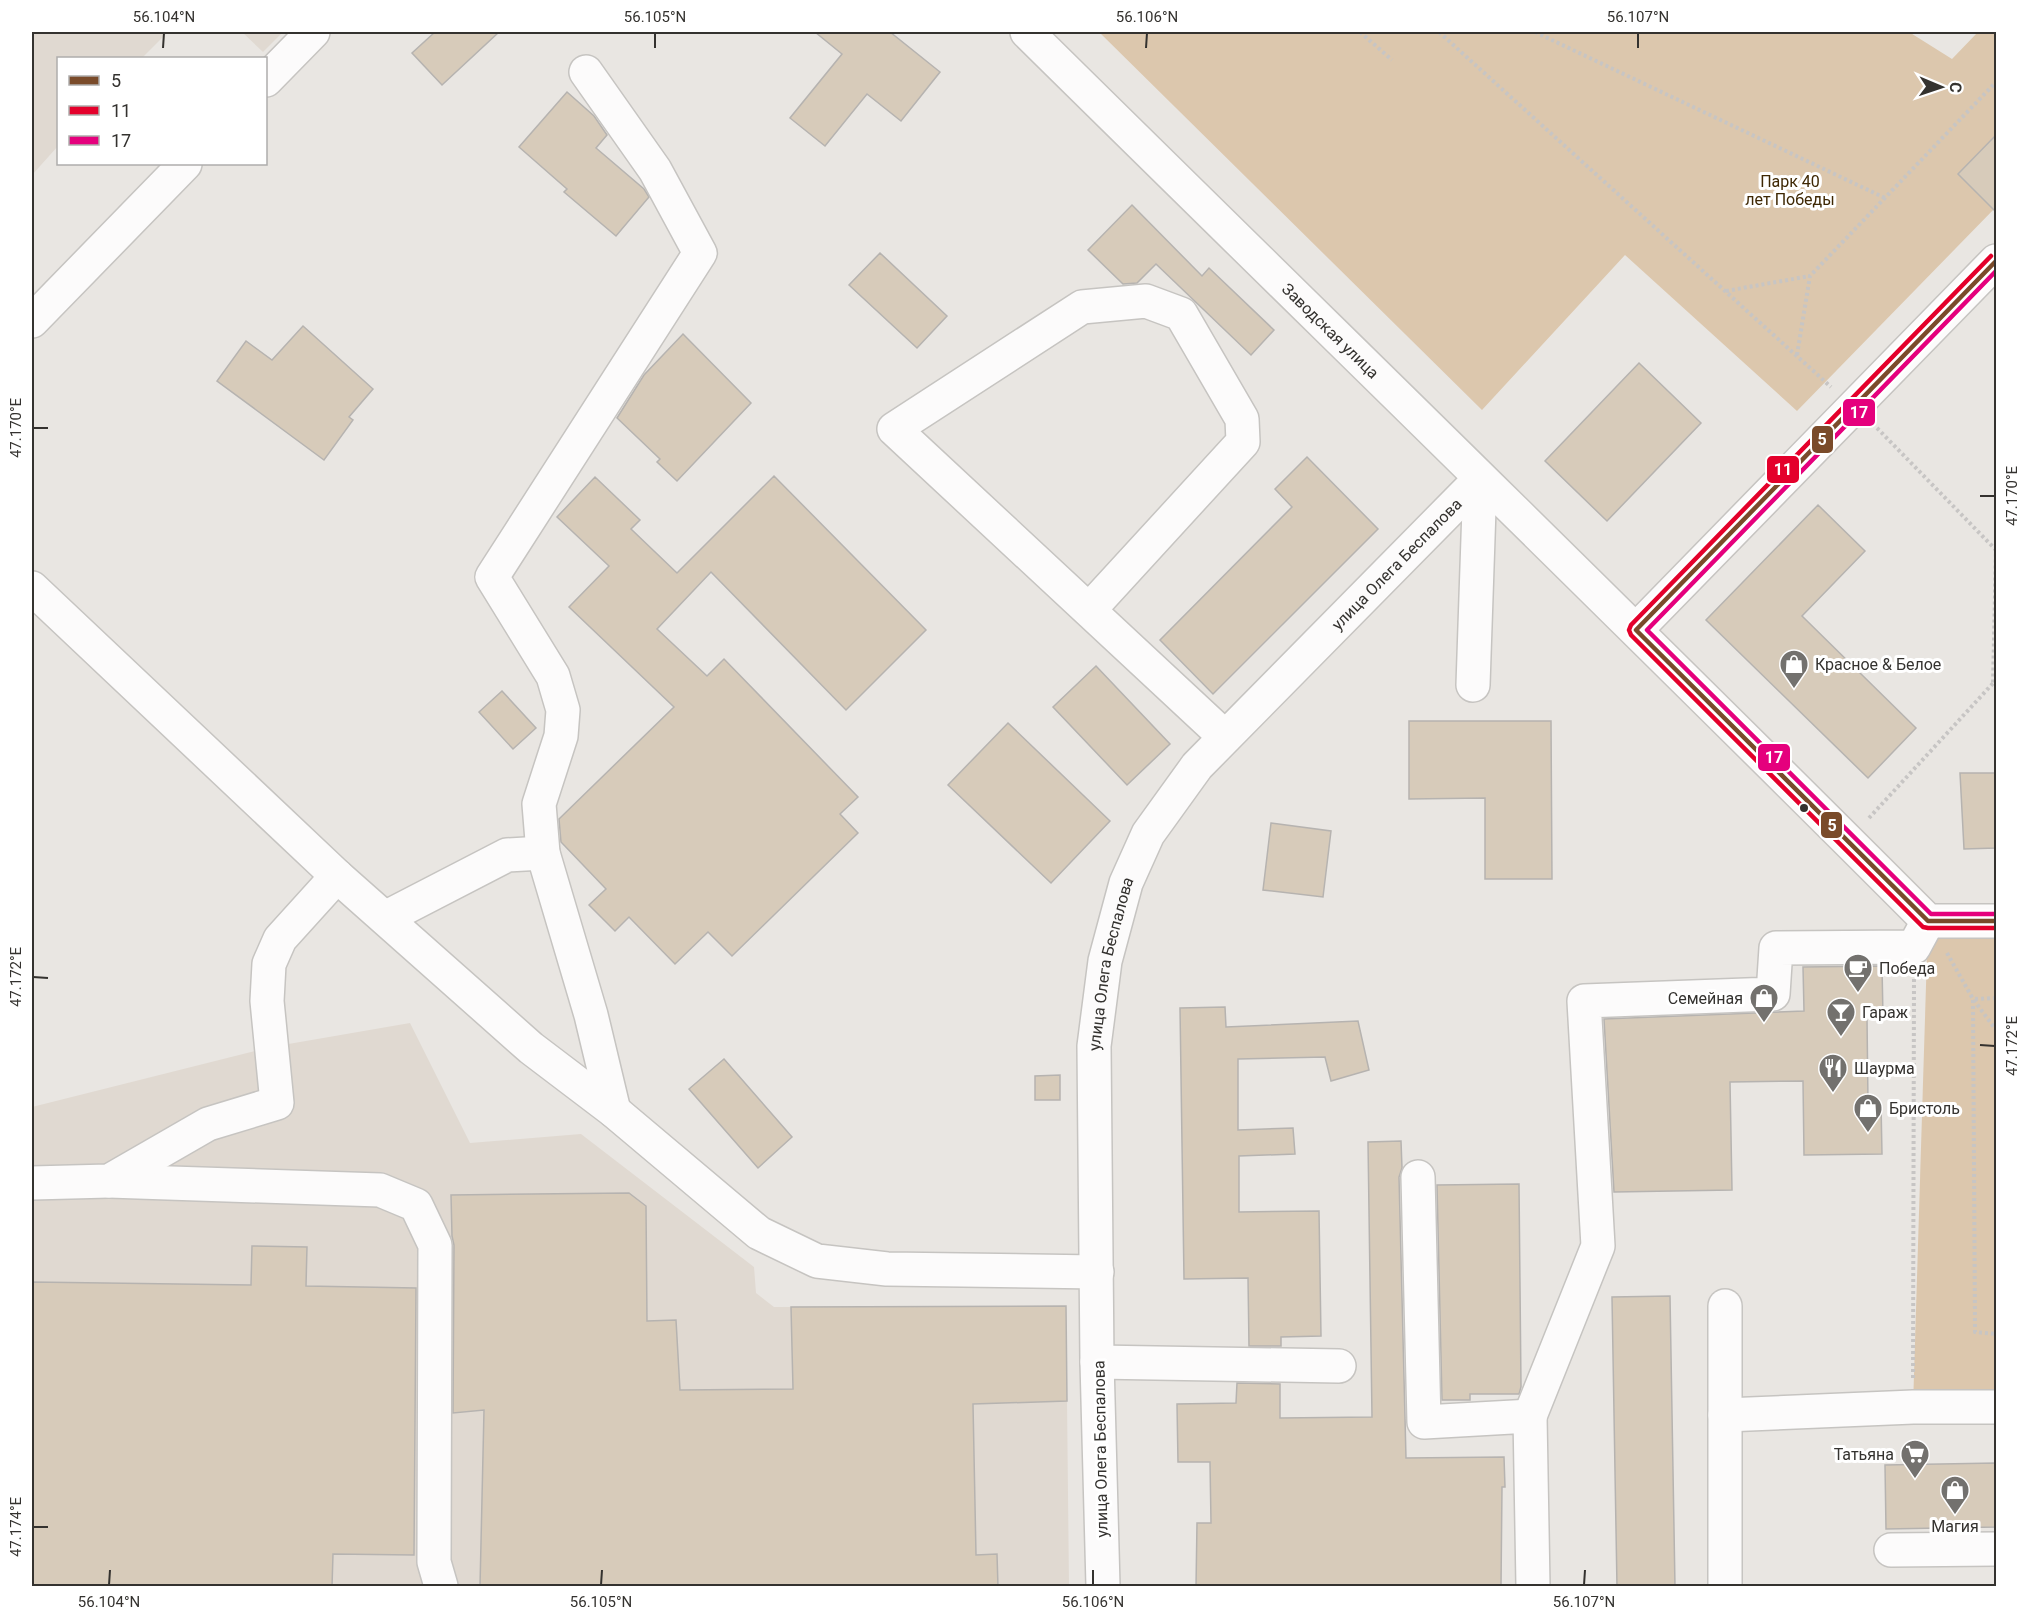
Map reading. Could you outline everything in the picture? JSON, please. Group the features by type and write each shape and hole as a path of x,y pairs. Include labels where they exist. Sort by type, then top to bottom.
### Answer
{"street":[{"path":"267,79 313,32"},
{"name":"Заводская улица","path":"1027,32 1848,841 1921,934"},
{"path":"586,72 655,170 700,253 492,577 553,675 563,710 561,736 539,804 543,853 591,1015 614,1111"},
{"path":"32,321 183,165"},
{"path":"1636,630 1996,261"},
{"path":"1089,610 1243,442 1242,419 1181,314 1146,301 1082,307 894,429 1089,610 1226,737"},
{"path":"1473,685 1478,600 1480,479"},
{"name":"улица Олега Беспалова","path":"1103,1587 1097,1362 1094,1046 1105,961 1126,883 1148,834 1197,766 1480,479"},
{"path":"32,588 337,876 531,1048 614,1111 759,1233 817,1261 887,1269 1097,1272"},
{"path":"386,918 507,855 543,853"},
{"path":"109,1180 208,1124 277,1103 267,1001 269,964 279,939 337,876"},
{"path":"1533,1587 1530,1416 1598,1246 1584,1000 1773,994 1776,948 1921,934 1996,921"},
{"path":"1418,1177 1424,1422 1530,1416"},
{"path":"32,1183 109,1180 380,1190 416,1205 435,1245 434,1562 441,1587"},
{"path":"1725,1306 1725,1587"},
{"path":"1097,1362 1339,1366"},
{"path":"1725,1415 1913,1407 1996,1407"},
{"path":"1891,1550 1996,1549"}],"path":[{"path":"1359,32 1392,60"},
{"path":"1439,32 1872,423 1996,550 1993,684"},
{"path":"1535,32 1885,198"},
{"path":"1797,356 1810,276 1996,82"},
{"path":"1726,291 1810,276"},
{"path":"1848,841 1996,680"},
{"path":"1921,934 1996,1030"},
{"path":"1913,1407 1921,934"},
{"path":"1973,999 1996,998"},
{"path":"1973,999 1976,1332 1996,1334"}],"shaded area":[{"path":"32,32 168,32 143,57 57,57 57,147 32,175"},
{"path":"242,32 283,32 263,52"},
{"path":"410,1023 470,1143 581,1134 754,1267 756,1293 774,1307 1066,1306 1069,1586 32,1586 32,1107 271,1047"}],"green space":[{"name":"Парк 40 лет Победы","path":"1099,32 1909,32 1952,59 1978,32 1996,32 1996,207 1797,411 1625,255 1482,410"},
{"path":"1928,921 1996,921 1996,1407 1913,1407"}],"building":[{"path":"435,32 499,32 442,85 412,53"},
{"path":"815,32 890,32 940,72 901,121 867,94 825,146 790,118 842,54"},
{"path":"567,92 594,116 607,135 596,148 644,189 649,197 616,236 564,192 567,189 519,147"},
{"path":"1996,135 1996,212 1958,174"},
{"path":"1132,205 1202,276 1209,268 1274,330 1251,355 1156,264 1137,283 1123,284 1088,250"},
{"path":"880,253 947,316 917,348 849,285"},
{"path":"303,326 373,389 349,417 353,420 324,460 217,381 246,341 272,360"},
{"path":"683,334 751,403 677,481 657,462 660,459 617,418 644,375"},
{"path":"1639,363 1701,423 1607,521 1545,461"},
{"path":"1307,457 1378,529 1213,694 1160,640 1292,507 1275,489"},
{"path":"774,476 926,630 846,710 711,572 657,629 707,676 724,659 858,797 840,814 858,833 732,956 708,932 675,964 629,917 615,931 589,905 606,889 561,842 559,819 674,707 569,607 609,566 557,517 595,477 640,520 631,529 677,573"},
{"path":"1818,505 1865,551 1802,616 1916,728 1868,778 1706,620"},
{"path":"1096,666 1170,744 1127,785 1053,707"},
{"path":"502,691 536,728 513,749 479,712"},
{"path":"1409,721 1551,721 1552,879 1485,879 1485,798 1409,799"},
{"path":"1008,723 1110,821 1051,883 948,785"},
{"path":"1960,773 1996,773 1996,848 1964,849"},
{"path":"1271,823 1331,831 1323,897 1263,890"},
{"path":"1882,966 1883,1017 1867,1017 1868,1104 1881,1104 1882,1154 1804,1155 1803,1081 1730,1082 1732,1190 1614,1192 1604,1019 1804,1011 1803,967"},
{"path":"1225,1007 1226,1027 1358,1021 1369,1070 1331,1081 1325,1057 1238,1059 1238,1130 1293,1128 1295,1154 1239,1156 1239,1212 1319,1211 1321,1336 1281,1337 1281,1346 1249,1346 1248,1278 1184,1279 1180,1008"},
{"path":"724,1059 792,1137 758,1168 689,1089"},
{"path":"1060,1075 1060,1100 1035,1100 1035,1076"},
{"path":"1401,1141 1402,1168 1399,1177 1406,1458 1504,1457 1501,1587 1196,1587 1197,1523 1211,1523 1210,1462 1178,1462 1177,1404 1236,1403 1237,1383 1280,1384 1280,1418 1372,1417 1368,1142"},
{"path":"1519,1184 1521,1387 1519,1394 1470,1394 1470,1400 1442,1400 1437,1185"},
{"path":"629,1193 646,1206 647,1321 676,1320 680,1390 793,1389 791,1307 1066,1306 1067,1401 973,1404 976,1555 997,1554 998,1587 480,1587 484,1410 453,1413 454,1245 451,1195"},
{"path":"252,1246 307,1247 306,1286 416,1288 414,1555 333,1554 332,1587 32,1587 32,1282 251,1285"},
{"path":"1670,1296 1675,1587 1617,1587 1612,1297"},
{"path":"1996,1463 1996,1527 1886,1529 1885,1465"}],"transit line":[{"name":"11","path":"1991,256 1631,625 1629,630 1631,635 1923,927 1996,928"},
{"name":"5","path":"1996,261 1636,630 1928,921 1996,921"},
{"name":"17","path":"1996,271 1647,630 1931,914 1996,914"}],"place":[{"name":"Красное & Белое","path":"1794,690"},
{"name":"Победа","path":"1858,994"},
{"name":"Семейная","path":"1764,1024"},
{"name":"Гараж","path":"1841,1038"},
{"name":"Шаурма","path":"1833,1094"},
{"name":"Бристоль","path":"1868,1134"},
{"name":"Татьяна","path":"1915,1480"},
{"name":"Магия","path":"1955,1516"}]}
